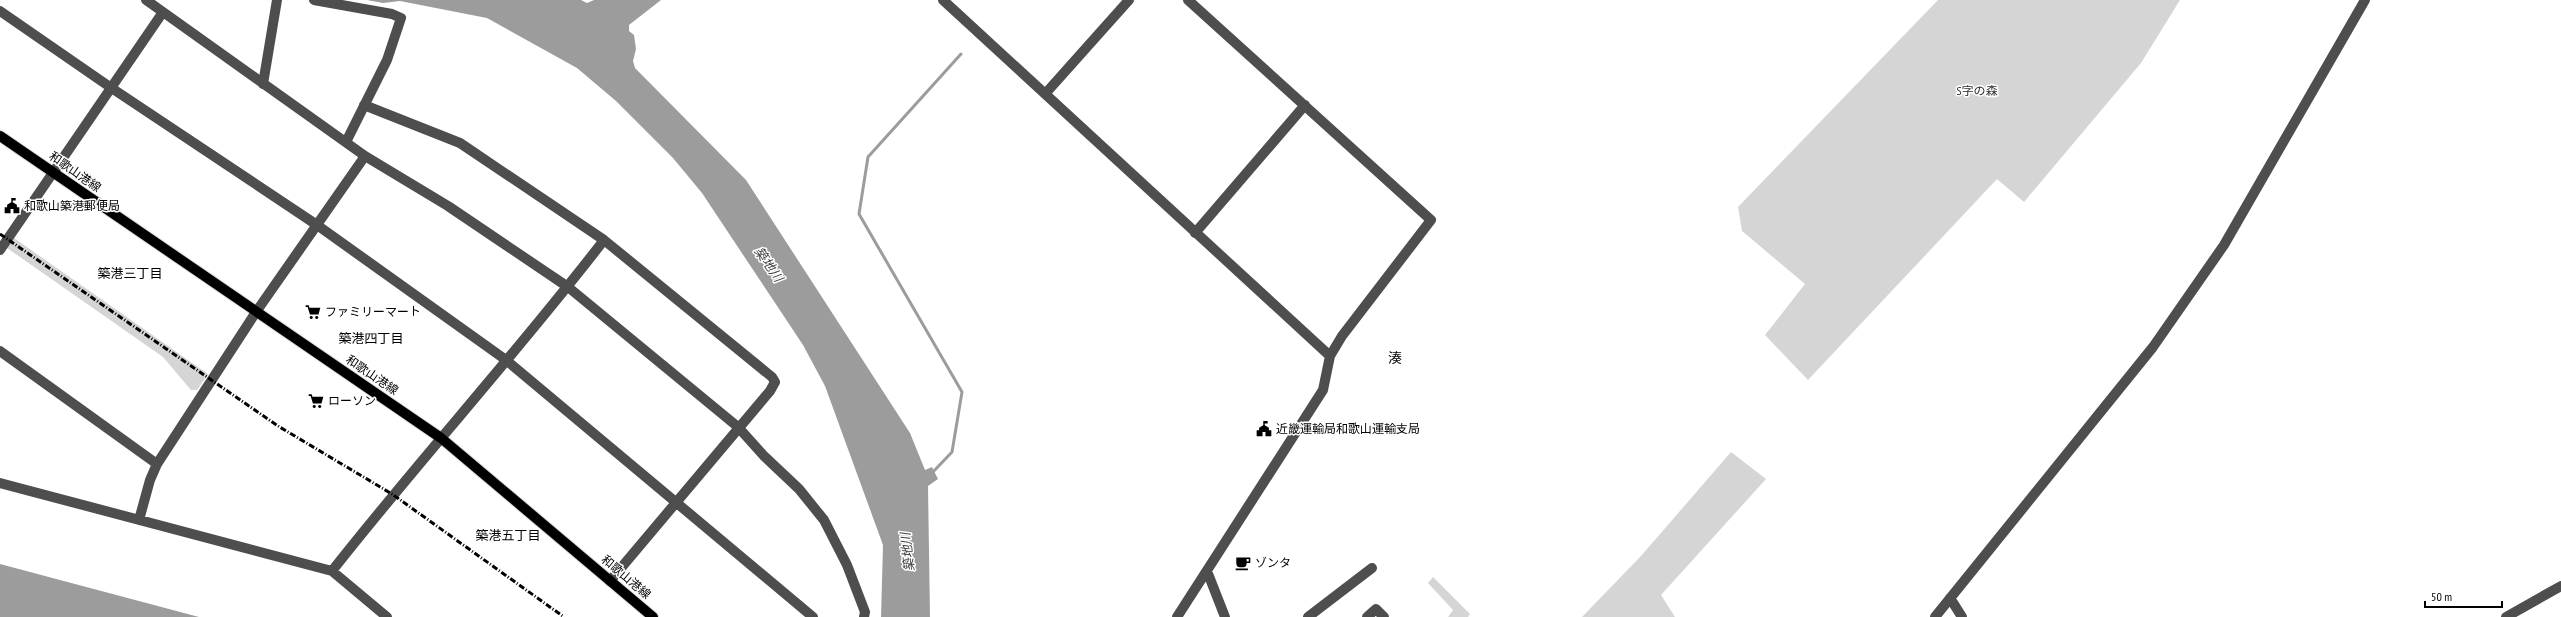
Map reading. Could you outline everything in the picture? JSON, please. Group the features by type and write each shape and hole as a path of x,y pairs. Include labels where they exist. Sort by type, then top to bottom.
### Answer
{"main road":[{"name":"和歌山港線","path":"0,136 441,438 653,617"}],"street":[{"path":"146,0 365,156 448,206 568,287 738,427 764,456 799,489 824,520 847,565 865,612 864,617"},
{"path":"263,84 277,0"},
{"path":"314,0 392,14 401,18 387,60 346,142"},
{"path":"943,0 1330,356"},
{"path":"1045,94 1129,0"},
{"path":"1177,617 1323,390 1330,356 1342,336 1431,220 1188,0"},
{"path":"1935,617 2153,347 2224,245 2365,0"},
{"path":"0,11 110,87 316,225 506,360 813,617"},
{"path":"0,250 110,87 163,12"},
{"path":"364,105 460,143 604,240 772,377 775,382 770,391 738,427 610,581"},
{"path":"1195,233 1305,105"},
{"path":"140,520 150,480 157,464 256,312 365,156"},
{"path":"332,571 392,494 568,287 604,240"},
{"path":"0,351 157,464"},
{"path":"0,483 332,571 387,617"},
{"path":"1308,617 1372,568"},
{"path":"1207,570 1225,617"},
{"path":"2506,617 2561,586"},
{"path":"1950,598 1962,617"},
{"path":"1367,617 1376,609 1384,617"}],"green space":[{"name":"S字の森","path":"1938,0 2180,0 2141,63 2024,202 1997,179 1808,380 1765,335 1805,284 1742,231 1738,207"},
{"path":"14,238 208,374 197,390 191,390 163,357 7,248"},
{"path":"1731,452 1766,479 1661,595 1675,617 1582,617 1641,556"},
{"path":"1433,577 1470,614 1468,617 1448,617 1453,610 1428,583"}],"water":[{"name":"築地川","path":"367,0 581,0 587,3 594,0 661,0 629,25 629,31 634,35 636,49 633,61 635,68 746,180 910,433 925,470 932,467 938,479 928,486 930,617 881,617 883,545 825,386 803,345 702,193 673,158 616,101 577,68 487,18 400,1 383,3"},
{"path":"0,564 199,617 0,617"}],"waterway":[{"path":"932,473 952,452 962,392 859,214 868,157 961,54"}],"railway":[{"path":"0,234 278,426 392,494 564,617"}],"place":[{"name":"和歌山築港郵便局","path":"12,206"},
{"name":"ファミリーマート","path":"313,312"},
{"name":"ローソン","path":"316,401"},
{"name":"近畿運輸局和歌山運輸支局","path":"1264,429"},
{"name":"ゾンタ","path":"1243,563"}],"district":[{"name":"築港三丁目","path":"130,273"},
{"name":"築港四丁目","path":"371,338"},
{"name":"湊","path":"1395,358"},
{"name":"築港五丁目","path":"508,535"}]}
